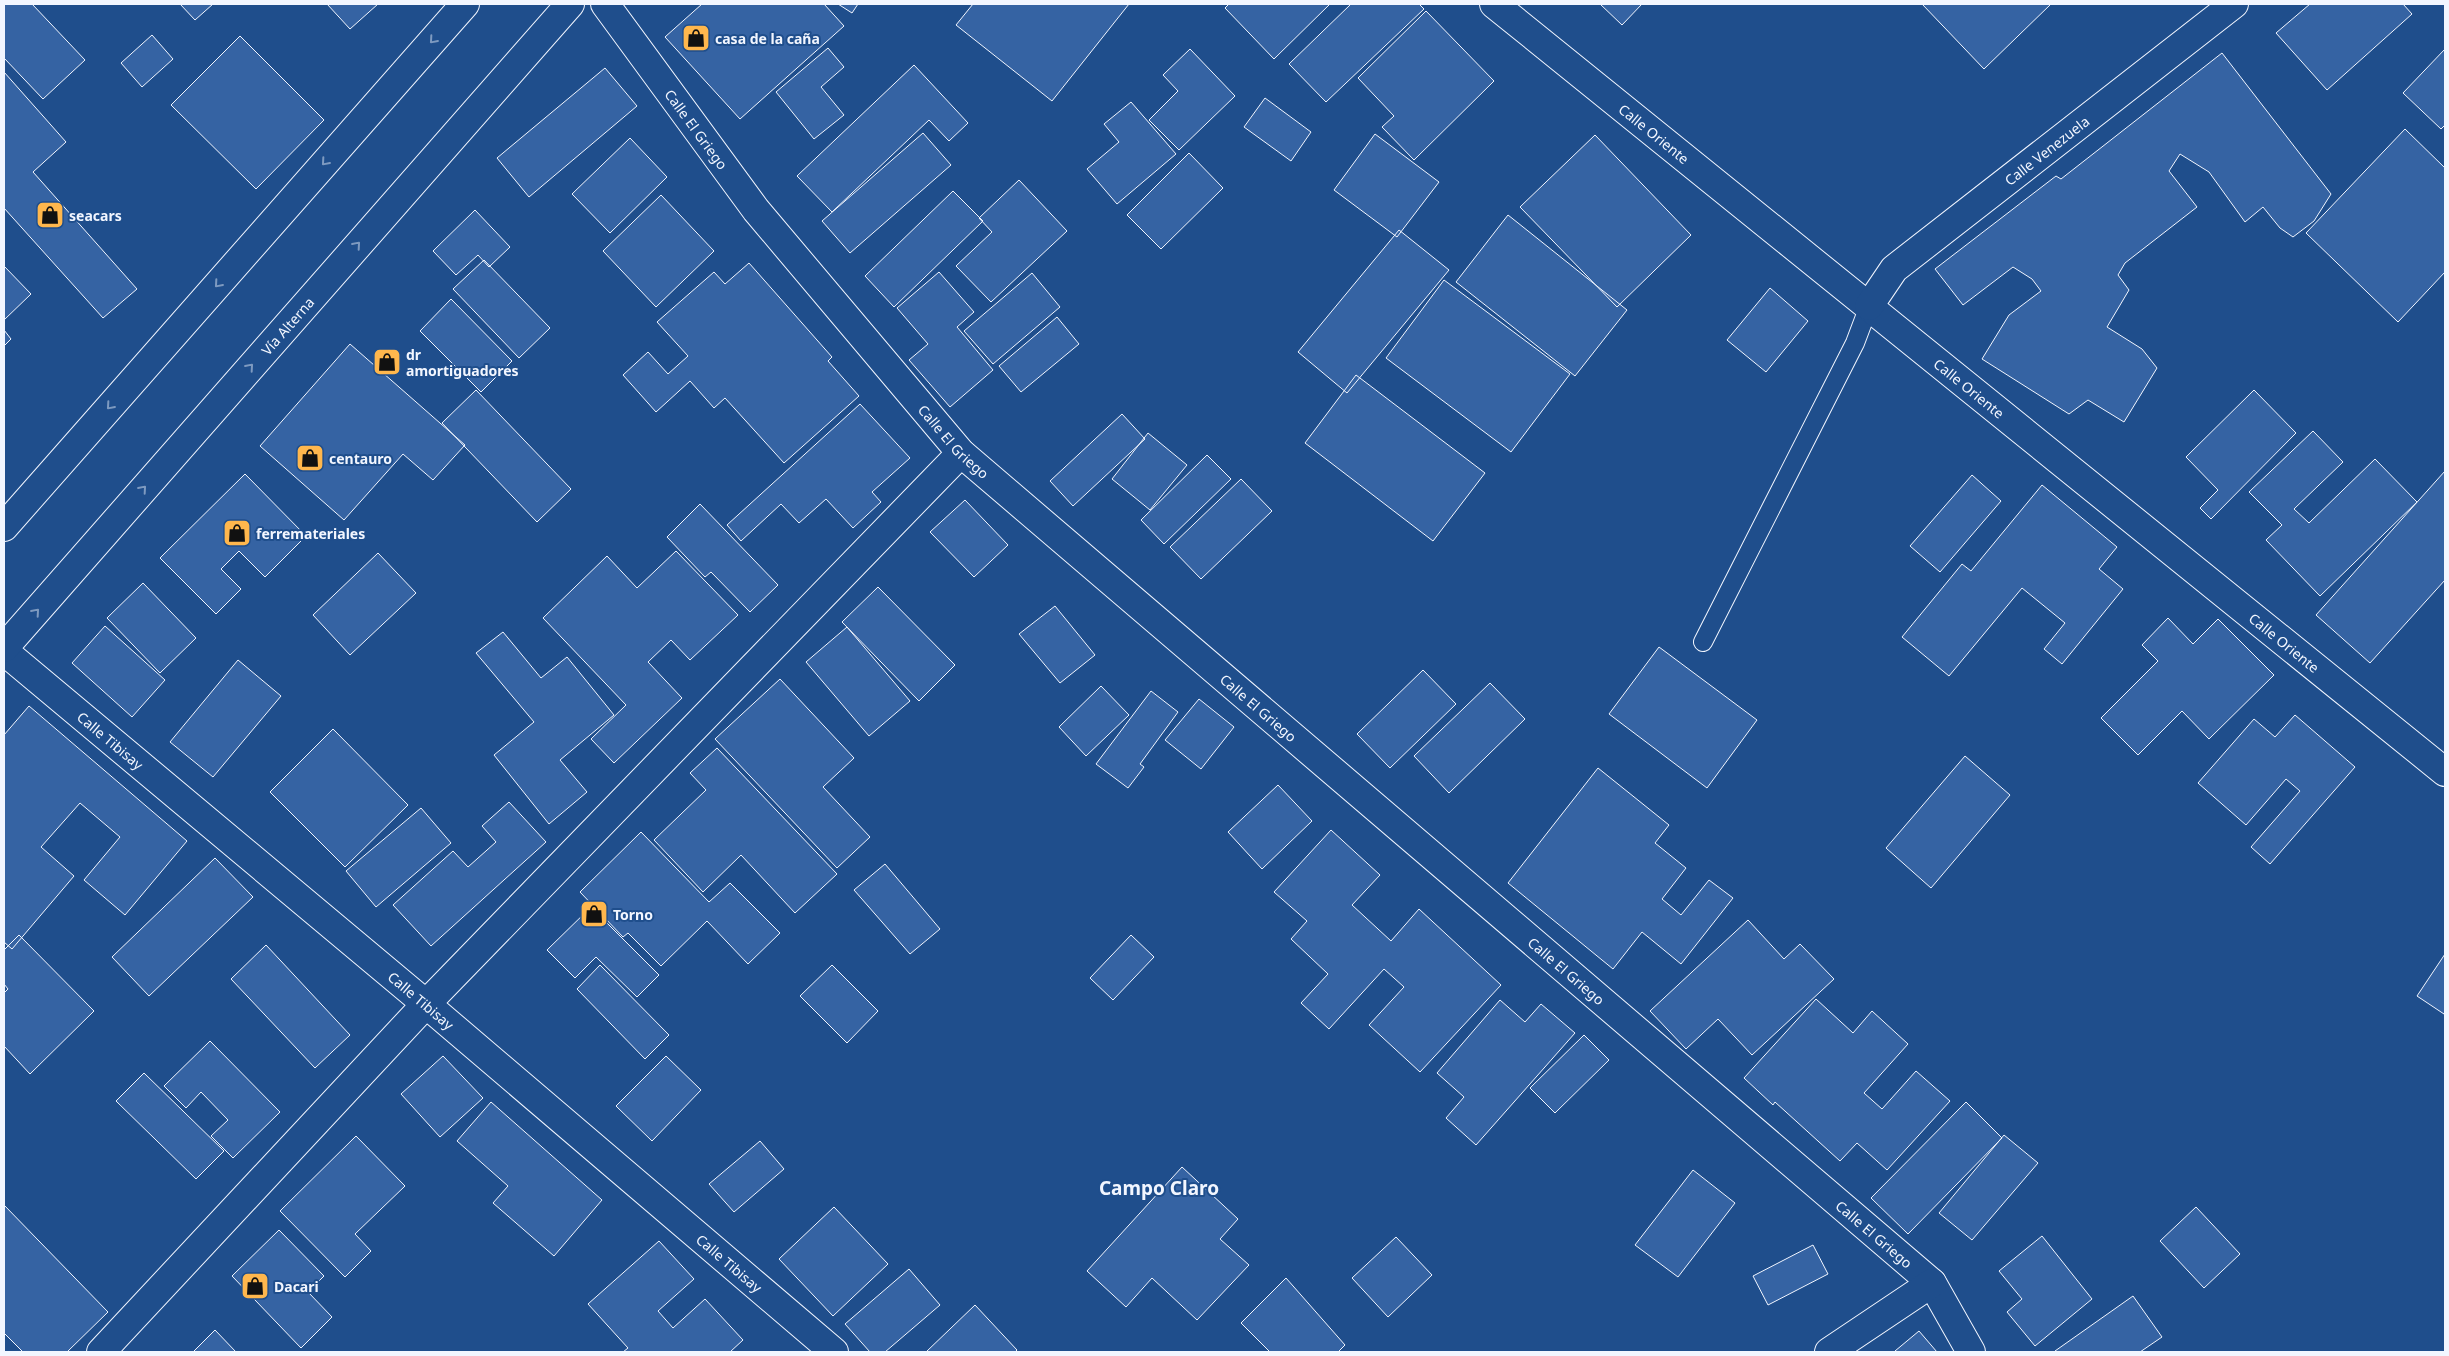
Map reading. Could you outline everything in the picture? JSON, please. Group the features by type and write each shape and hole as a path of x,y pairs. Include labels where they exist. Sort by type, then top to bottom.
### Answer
{"main road":[{"path":"4,527 465,4"},
{"name":"Vía Alterna","path":"4,650 570,4"},
{"name":"Calle El Griego","path":"605,4 756,210 961,453 1932,1283 1971,1352"},
{"name":"Calle Oriente","path":"1494,4 2445,772"},
{"name":"Calle Venezuela","path":"1870,306 1894,269 2234,4"},
{"path":"101,1352 426,1004 961,453"},
{"name":"Calle Tibisay","path":"4,650 426,1004 834,1352"},
{"path":"1829,1352 1932,1283"}],"lane":[{"path":"1703,642 1855,343 1870,306"}],"building":[{"path":"4,4 32,4 85,60 43,99 4,58"},
{"path":"180,4 213,4 195,20"},
{"path":"327,4 378,4 350,29"},
{"path":"702,4 824,4 844,26 740,119 665,37"},
{"path":"838,4 858,4 852,13"},
{"path":"973,4 1129,4 1052,101 956,25"},
{"path":"1229,4 1330,4 1274,59 1225,8"},
{"path":"1351,4 1419,4 1424,9 1326,102 1289,64"},
{"path":"1600,4 1642,4 1622,25"},
{"path":"1922,4 2051,4 1984,69"},
{"path":"2310,4 2403,4 2412,14 2327,90 2276,33"},
{"path":"1426,11 1494,81 1414,160 1382,127 1394,116 1358,78"},
{"path":"152,35 173,59 142,87 121,63"},
{"path":"240,36 324,120 256,189 171,105"},
{"path":"828,48 844,67 821,87 844,115 814,139 776,92"},
{"path":"1190,49 1235,96 1179,150 1149,120 1178,91 1163,75"},
{"path":"2445,49 2445,125 2441,129 2403,93"},
{"path":"2222,53 2331,194 2314,221 2293,237 2280,228 2263,207 2245,222 2209,172 2180,154 2169,171 2197,207 2125,263 2118,275 2129,290 2107,327 2142,349 2157,368 2124,422 2088,400 2069,414 1982,359 2009,315 2041,291 2032,279 2013,267 1963,305 1935,269 2056,176 2061,179"},
{"path":"914,65 968,123 949,141 929,120 832,212 797,176"},
{"path":"605,68 637,106 529,197 497,158"},
{"path":"4,72 66,142 33,172 137,289 103,318 4,208"},
{"path":"1265,98 1311,132 1291,161 1244,127"},
{"path":"1131,102 1176,154 1117,204 1087,169 1119,142 1104,124"},
{"path":"2405,129 2445,168 2445,272 2398,322 2306,233"},
{"path":"923,133 951,165 850,253 822,221"},
{"path":"1375,134 1439,182 1397,237 1334,190"},
{"path":"1595,135 1691,235 1617,307 1520,207"},
{"path":"630,138 667,177 610,233 572,194"},
{"path":"1189,153 1223,188 1161,249 1127,215"},
{"path":"1019,180 1067,231 991,302 956,266 992,232 979,218"},
{"path":"953,191 983,221 894,307 865,276"},
{"path":"661,195 714,251 656,307 603,251"},
{"path":"475,210 510,247 489,267 478,255 456,275 433,251"},
{"path":"1508,215 1627,310 1575,376 1456,282"},
{"path":"1399,230 1449,270 1347,393 1298,352"},
{"path":"484,260 550,328 519,358 453,289"},
{"path":"749,263 832,357 828,361 859,396 784,463 725,398 714,408 690,381 656,412 623,375 648,352 668,374 688,356 657,322 714,272 725,284"},
{"path":"4,266 31,294 4,320"},
{"path":"939,272 974,312 957,327 993,370 950,407 909,360 928,344 897,308"},
{"path":"1032,273 1060,307 993,364 964,331"},
{"path":"1444,280 1570,374 1511,452 1386,358"},
{"path":"1770,288 1808,321 1766,372 1727,340"},
{"path":"451,299 512,361 481,392 420,331"},
{"path":"1057,317 1079,344 1021,392 999,366"},
{"path":"4,330 11,339 4,346"},
{"path":"350,344 465,445 433,480 403,454 344,520 260,446"},
{"path":"1356,375 1485,473 1433,541 1305,443"},
{"path":"476,390 571,489 537,522 442,423"},
{"path":"2254,390 2296,433 2211,519 2200,508 2218,490 2186,457"},
{"path":"860,404 910,458 872,492 881,502 853,528 826,499 799,523 781,504 741,541 727,525"},
{"path":"1122,414 1145,439 1073,506 1050,481"},
{"path":"2313,431 2343,462 2294,509 2309,523 2375,459 2417,502 2320,596 2266,540 2282,525 2249,492"},
{"path":"1148,433 1187,465 1150,510 1112,479"},
{"path":"1207,455 1231,479 1164,544 1141,520"},
{"path":"2445,471 2445,580 2370,663 2316,615"},
{"path":"245,474 306,536 265,577 239,551 221,569 241,589 216,614 160,558"},
{"path":"1972,475 2001,501 1940,572 1910,546"},
{"path":"1241,479 1272,511 1201,579 1170,547"},
{"path":"2042,485 2117,547 2099,569 2123,589 2062,664 2044,649 2065,623 2022,588 1949,676 1902,637 1962,564 1971,571"},
{"path":"965,500 1008,545 974,577 930,532"},
{"path":"700,504 778,585 750,612 711,572 705,577 667,537"},
{"path":"676,551 738,615 690,660 671,640 648,662 682,698 614,763 591,739 626,705 543,618 607,556 637,588"},
{"path":"378,553 416,593 350,655 313,615"},
{"path":"143,583 196,638 160,673 107,618"},
{"path":"878,587 955,665 919,701 842,622"},
{"path":"1055,606 1095,655 1060,683 1019,634"},
{"path":"2168,618 2193,644 2218,619 2274,675 2209,739 2182,711 2138,755 2101,718 2158,661 2142,645"},
{"path":"105,626 165,680 132,717 72,663"},
{"path":"847,627 910,701 869,736 806,662"},
{"path":"503,632 541,678 567,657 614,715 560,760 587,792 549,824 494,755 534,722 476,653"},
{"path":"1659,647 1757,720 1707,788 1609,714"},
{"path":"238,660 281,696 213,777 170,742"},
{"path":"1423,670 1456,704 1390,768 1357,734"},
{"path":"780,679 854,758 823,787 870,837 837,868 715,739"},
{"path":"1490,683 1525,719 1449,793 1414,756"},
{"path":"1101,686 1129,715 1086,756 1059,727"},
{"path":"1151,691 1178,712 1140,764 1144,767 1128,788 1096,764"},
{"path":"1199,699 1234,727 1201,769 1165,740"},
{"path":"29,706 187,841 125,915 84,880 120,837 80,803 41,847 74,876 12,949 4,942 4,735"},
{"path":"2295,715 2355,767 2270,864 2251,847 2300,791 2286,779 2246,825 2198,783 2254,719 2275,737"},
{"path":"333,729 408,805 345,867 270,792"},
{"path":"717,748 837,874 795,913 741,855 703,892 654,840 706,790 690,773"},
{"path":"1965,756 2010,795 1931,888 1886,848"},
{"path":"1598,768 1669,825 1655,843 1686,868 1662,899 1681,915 1709,880 1733,898 1681,964 1642,932 1613,969 1508,883"},
{"path":"1278,785 1312,821 1262,869 1228,832"},
{"path":"509,802 546,842 431,946 393,905 453,851 468,867 496,842 482,826"},
{"path":"421,808 451,843 376,907 346,871"},
{"path":"1331,830 1380,875 1352,905 1391,941 1419,909 1501,985 1420,1072 1369,1025 1404,987 1384,969 1329,1029 1301,1003 1328,974 1291,939 1307,921 1274,892"},
{"path":"641,832 709,902 730,883 780,933 748,964 707,921 661,966 628,933 623,937 580,892"},
{"path":"215,858 253,897 149,996 112,957"},
{"path":"885,864 940,929 910,954 854,890"},
{"path":"591,907 659,975 637,997 596,957 575,978 547,950"},
{"path":"1748,920 1784,959 1800,944 1834,979 1752,1055 1718,1019 1686,1049 1650,1011"},
{"path":"19,935 94,1011 30,1074 4,1046 4,993 8,989 4,984 4,950"},
{"path":"1131,935 1154,957 1113,1000 1090,978"},
{"path":"266,945 350,1035 315,1068 231,979"},
{"path":"2445,954 2445,1011 2444,1014 2417,996"},
{"path":"600,965 669,1035 645,1059 577,989"},
{"path":"832,965 878,1011 847,1043 800,996"},
{"path":"1816,999 1853,1033 1872,1011 1908,1044 1864,1093 1882,1109 1916,1071 1950,1101 1887,1170 1857,1143 1840,1161 1775,1102 1773,1105 1744,1078"},
{"path":"1500,1000 1525,1022 1541,1004 1575,1033 1476,1145 1446,1118 1464,1097 1437,1073"},
{"path":"1584,1035 1609,1060 1555,1113 1530,1088"},
{"path":"210,1041 280,1112 233,1158 211,1136 228,1120 201,1092 186,1108 164,1086"},
{"path":"443,1056 483,1098 440,1137 401,1094"},
{"path":"666,1056 701,1090 652,1141 616,1106"},
{"path":"144,1073 224,1151 196,1179 116,1101"},
{"path":"491,1102 602,1200 554,1256 493,1203 508,1186 457,1141"},
{"path":"1966,1102 2002,1138 1908,1234 1871,1198"},
{"path":"2004,1135 2038,1163 1972,1240 1939,1213"},
{"path":"356,1136 405,1186 355,1234 371,1251 345,1277 280,1211"},
{"path":"760,1141 784,1169 734,1212 709,1184"},
{"path":"1182,1167 1238,1219 1220,1239 1249,1265 1197,1320 1152,1278 1126,1307 1087,1271"},
{"path":"1693,1170 1735,1203 1678,1277 1635,1245"},
{"path":"4,1205 108,1312 67,1352 23,1352 4,1333"},
{"path":"834,1207 888,1264 833,1316 779,1259"},
{"path":"2196,1207 2240,1254 2204,1288 2160,1241"},
{"path":"279,1230 324,1276 308,1292 332,1317 301,1348 232,1276"},
{"path":"2042,1236 2092,1299 2035,1346 2007,1312 2022,1299 1999,1271"},
{"path":"1396,1237 1432,1275 1388,1317 1352,1278"},
{"path":"659,1241 694,1279 658,1311 673,1328 705,1299 743,1340 730,1352 623,1352 628,1348 588,1304"},
{"path":"1813,1245 1828,1274 1768,1305 1753,1276"},
{"path":"909,1269 940,1305 885,1352 870,1352 845,1324"},
{"path":"1286,1278 1345,1345 1338,1352 1270,1352 1241,1323"},
{"path":"2133,1296 2162,1337 2140,1352 2055,1351"},
{"path":"975,1305 1017,1350 1015,1352 926,1352"},
{"path":"215,1330 236,1352 193,1352"},
{"path":"1919,1331 1937,1352 1895,1351"}],"place":[{"name":"casa de la caña","path":"696,38"},
{"name":"seacars","path":"50,215"},
{"name":"dr amortiguadores","path":"387,362"},
{"name":"centauro","path":"310,458"},
{"name":"ferremateriales","path":"237,533"},
{"name":"Torno","path":"594,914"},
{"name":"Dacari","path":"255,1286"}],"district":[{"name":"Campo Claro","path":"1159,1188"}]}
